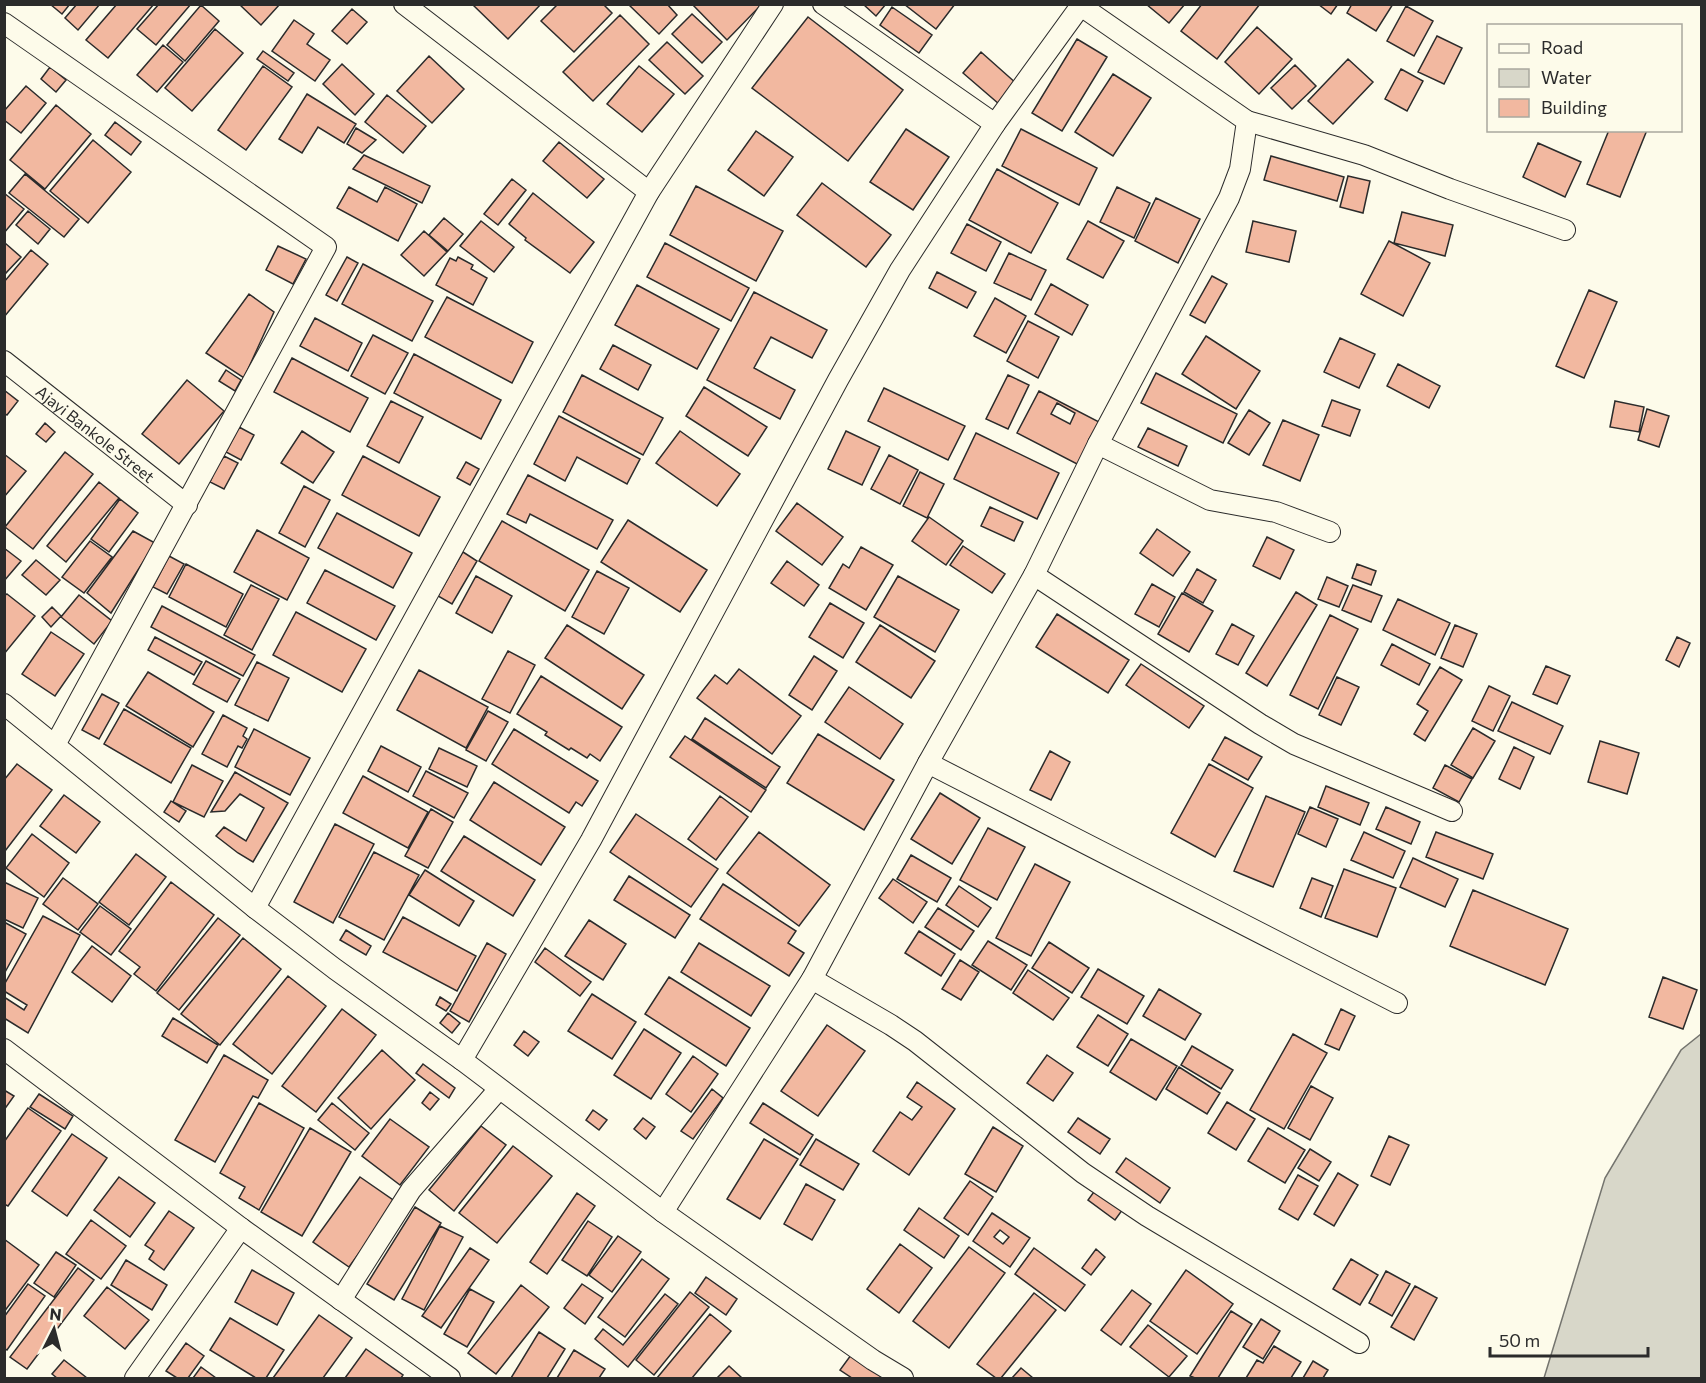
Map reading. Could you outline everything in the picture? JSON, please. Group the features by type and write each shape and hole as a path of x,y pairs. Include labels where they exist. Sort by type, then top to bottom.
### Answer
{"street":[{"path":"404,4 649,192"},
{"path":"255,908 649,192 773,4"},
{"path":"823,4 995,124"},
{"path":"462,1060 591,840 837,380 900,270 995,124 1082,5 1246,121 1364,154 1450,189 1565,230"},
{"path":"4,23 326,247 55,745"},
{"path":"663,1212 812,979 928,763 1034,575 1098,444 1229,198 1240,170 1246,121"},
{"name":"Ajayi Bankole Street","path":"4,361 187,505"},
{"path":"1098,444 1210,500 1276,512 1330,532"},
{"path":"1034,575 1294,744 1452,811"},
{"path":"4,704 255,908 335,969 462,1060 663,1212 873,1360 903,1378"},
{"path":"928,763 1397,1003"},
{"path":"812,979 915,1041 1083,1173 1148,1216 1359,1343"},
{"path":"4,1049 241,1228 450,1378"},
{"path":"341,1300 411,1190 499,1089"},
{"path":"135,1378 241,1228"}],"water":[{"path":"1701,1034 1701,1378 1544,1378 1605,1178 1681,1050"}],"building":[{"path":"50,4 70,4 62,14"},
{"path":"77,4 100,4 78,30 65,18"},
{"path":"117,4 154,4 108,58 86,40"},
{"path":"159,4 191,4 156,45 137,29"},
{"path":"239,4 280,4 261,25"},
{"path":"472,4 541,4 508,39"},
{"path":"558,4 603,4 612,13 574,52 541,21"},
{"path":"628,4 667,4 677,15 659,34"},
{"path":"692,4 762,4 727,40"},
{"path":"863,4 886,4 876,16"},
{"path":"904,4 955,4 936,29"},
{"path":"1146,4 1185,4 1169,23"},
{"path":"1202,4 1260,4 1217,59 1181,31"},
{"path":"1318,4 1338,4 1331,14"},
{"path":"1352,4 1393,4 1376,31 1347,13"},
{"path":"201,5 219,21 185,61 167,45"},
{"path":"1406,6 1433,21 1414,56 1387,41"},
{"path":"892,7 932,35 919,53 880,25"},
{"path":"352,9 367,22 347,44 332,31"},
{"path":"692,14 722,42 702,63 672,34"},
{"path":"620,15 649,44 593,101 563,72"},
{"path":"808,17 903,90 848,161 752,88"},
{"path":"294,20 314,34 307,44 330,60 315,81 272,51"},
{"path":"1257,27 1292,59 1259,94 1225,62"},
{"path":"215,29 243,53 192,111 165,88"},
{"path":"1437,36 1462,48 1444,84 1418,72"},
{"path":"1077,39 1107,57 1062,131 1032,113"},
{"path":"667,42 703,76 685,94 649,60"},
{"path":"163,45 183,62 157,92 137,75"},
{"path":"263,51 294,73 288,81 257,59"},
{"path":"981,52 1017,84 999,104 963,73"},
{"path":"429,56 464,89 432,123 397,91"},
{"path":"1348,59 1373,82 1333,124 1308,101"},
{"path":"342,64 374,94 355,115 323,84"},
{"path":"1295,65 1316,86 1292,109 1271,88"},
{"path":"263,66 292,87 246,150 218,130"},
{"path":"639,66 674,94 642,132 607,104"},
{"path":"50,67 66,80 56,92 41,79"},
{"path":"1401,69 1423,81 1407,111 1385,99"},
{"path":"1113,74 1151,98 1113,156 1075,132"},
{"path":"26,86 46,103 21,133 4,120 4,111"},
{"path":"307,94 356,124 344,143 318,127 302,153 279,139"},
{"path":"387,95 426,126 403,153 365,122"},
{"path":"56,105 91,134 45,189 10,160"},
{"path":"115,122 141,142 131,155 105,135"},
{"path":"356,128 376,140 362,153 347,144"},
{"path":"906,129 949,157 913,210 870,182"},
{"path":"1021,129 1097,168 1079,205 1002,166"},
{"path":"756,131 793,157 764,196 728,170"},
{"path":"1608,132 1646,132 1620,197 1587,184"},
{"path":"93,140 131,172 88,223 50,191"},
{"path":"559,142 604,179 587,198 543,161"},
{"path":"1538,143 1581,162 1565,197 1523,177"},
{"path":"364,155 430,186 422,203 353,169"},
{"path":"1271,156 1344,177 1337,201 1264,180"},
{"path":"997,169 1058,203 1031,253 969,220"},
{"path":"25,174 79,219 64,237 9,193"},
{"path":"1348,176 1370,181 1363,213 1340,207"},
{"path":"512,179 526,190 498,225 484,214"},
{"path":"822,183 891,235 866,267 797,215"},
{"path":"696,186 783,231 756,281 670,235"},
{"path":"349,187 377,202 385,187 417,204 398,241 337,208"},
{"path":"1117,187 1150,203 1134,238 1100,222"},
{"path":"4,193 24,209 4,233"},
{"path":"533,193 594,242 570,273 525,240 526,238 509,224"},
{"path":"1156,198 1200,219 1178,263 1135,241"},
{"path":"28,211 50,229 38,244 16,225"},
{"path":"1402,212 1453,225 1445,256 1394,243"},
{"path":"444,218 463,234 448,251 429,235"},
{"path":"481,221 514,247 494,272 460,246"},
{"path":"1088,221 1124,241 1103,278 1067,259"},
{"path":"1253,221 1296,231 1289,262 1246,252"},
{"path":"967,224 1001,242 986,271 951,253"},
{"path":"424,231 447,252 424,276 401,255"},
{"path":"1389,241 1430,263 1403,316 1361,294"},
{"path":"665,243 749,288 731,321 647,277"},
{"path":"4,244 21,257 4,275"},
{"path":"278,246 306,259 293,284 266,270"},
{"path":"31,250 48,264 4,317 4,282"},
{"path":"1009,253 1046,270 1031,300 994,283"},
{"path":"347,257 358,263 337,301 326,295"},
{"path":"458,257 473,265 471,269 487,278 473,305 436,285 450,258 456,261"},
{"path":"363,264 433,301 412,341 342,304"},
{"path":"937,272 976,292 967,308 929,288"},
{"path":"1212,276 1227,284 1205,323 1190,315"},
{"path":"1051,284 1088,305 1072,335 1035,314"},
{"path":"637,285 719,329 697,369 615,325"},
{"path":"1589,290 1617,302 1584,378 1556,366"},
{"path":"754,292 827,330 812,358 771,337 754,368 795,390 780,419 707,380"},
{"path":"249,294 274,312 244,378 206,353"},
{"path":"447,297 533,342 512,383 425,337"},
{"path":"995,298 1026,316 1006,353 974,336"},
{"path":"315,318 362,343 348,371 300,346"},
{"path":"1028,321 1059,337 1038,378 1007,361"},
{"path":"373,335 408,353 385,394 351,376"},
{"path":"1206,336 1260,371 1236,409 1182,374"},
{"path":"1340,338 1375,354 1359,388 1324,372"},
{"path":"613,345 651,365 638,390 600,369"},
{"path":"414,354 501,400 481,439 394,393"},
{"path":"292,358 368,398 350,432 274,392"},
{"path":"1398,364 1440,386 1429,408 1387,386"},
{"path":"226,370 241,380 235,391 219,381"},
{"path":"1156,373 1237,414 1223,443 1141,403"},
{"path":"582,375 663,418 643,455 563,412"},
{"path":"1008,375 1029,385 1008,429 986,419"},
{"path":"187,380 224,411 179,464 142,434"},
{"path":"704,387 767,427 748,456 686,416"},
{"path":"884,388 965,426 948,460 868,421"},
{"path":"4,390 18,401 7,415 4,413"},
{"path":"1039,391 1101,423 1079,465 1017,433","holes":["1057,403 1075,413 1070,424 1051,414"]},
{"path":"1332,400 1360,410 1350,436 1322,426"},
{"path":"391,401 423,417 399,463 367,446"},
{"path":"1615,401 1644,407 1639,432 1610,427"},
{"path":"1647,409 1669,416 1659,447 1638,440"},
{"path":"1249,410 1270,423 1249,455 1228,443"},
{"path":"559,416 640,459 627,484 577,457 565,481 534,464"},
{"path":"1283,420 1319,435 1300,481 1263,465"},
{"path":"45,423 55,432 46,442 36,434"},
{"path":"239,427 254,435 241,460 226,452"},
{"path":"1148,428 1187,446 1178,466 1138,447"},
{"path":"302,431 334,452 313,483 281,463"},
{"path":"680,431 740,474 717,506 656,463"},
{"path":"846,431 880,447 862,485 828,469"},
{"path":"976,433 1059,473 1037,519 954,479"},
{"path":"65,452 93,474 33,549 5,527"},
{"path":"4,454 26,471 4,497"},
{"path":"889,455 918,470 900,504 871,489"},
{"path":"224,456 238,463 224,489 210,482 213,475 209,473 215,461 219,464"},
{"path":"363,456 440,497 419,536 342,495"},
{"path":"466,462 479,469 470,485 457,478"},
{"path":"920,472 944,484 927,518 903,506"},
{"path":"528,475 613,520 597,549 530,514 526,523 507,514"},
{"path":"99,482 119,498 66,562 47,546"},
{"path":"304,486 330,500 305,547 279,533"},
{"path":"120,499 138,513 109,552 91,539"},
{"path":"797,503 843,537 822,565 776,531"},
{"path":"990,507 1023,522 1014,541 981,526"},
{"path":"337,513 412,553 393,588 318,548"},
{"path":"929,517 963,541 946,565 912,541"},
{"path":"628,520 707,570 680,612 601,562"},
{"path":"502,521 589,570 565,611 479,561"},
{"path":"1157,529 1190,552 1173,576 1140,553"},
{"path":"257,530 309,558 287,600 234,572"},
{"path":"133,531 155,543 111,613 87,593"},
{"path":"1267,537 1294,550 1280,579 1253,566"},
{"path":"90,541 112,557 84,593 62,577"},
{"path":"963,546 1005,574 992,593 950,565"},
{"path":"861,547 893,565 866,610 829,588 843,564 849,568"},
{"path":"4,548 21,561 4,581"},
{"path":"463,552 477,561 452,604 438,596"},
{"path":"169,556 184,564 167,594 153,587"},
{"path":"36,560 60,580 46,595 22,575"},
{"path":"787,561 819,585 804,606 771,583"},
{"path":"186,564 243,594 226,627 169,597"},
{"path":"1357,564 1376,571 1371,585 1352,578"},
{"path":"1197,569 1216,580 1203,603 1184,592"},
{"path":"325,570 395,606 376,640 307,603"},
{"path":"597,571 629,588 604,634 572,617"},
{"path":"476,576 512,596 492,633 456,613"},
{"path":"898,576 959,610 935,652 874,617"},
{"path":"1327,577 1348,586 1339,607 1318,599"},
{"path":"1152,584 1175,597 1159,627 1135,614"},
{"path":"251,585 279,599 252,650 224,635"},
{"path":"1353,585 1382,596 1371,622 1342,610"},
{"path":"1296,592 1317,605 1267,686 1246,673"},
{"path":"1182,593 1213,611 1189,652 1158,634"},
{"path":"7,594 35,616 4,654 4,596"},
{"path":"79,595 112,621 94,644 61,617"},
{"path":"1398,599 1450,623 1435,655 1383,630"},
{"path":"830,603 864,623 843,658 809,637"},
{"path":"162,606 255,655 243,676 151,627"},
{"path":"52,607 61,616 51,627 42,617"},
{"path":"296,612 366,649 342,692 273,655"},
{"path":"1057,614 1129,660 1108,693 1036,647"},
{"path":"1330,615 1358,629 1318,709 1290,695"},
{"path":"1232,624 1254,636 1238,665 1216,654"},
{"path":"567,625 644,675 622,709 545,658"},
{"path":"880,625 935,661 911,698 856,662"},
{"path":"1455,625 1477,634 1463,667 1441,658"},
{"path":"51,632 84,654 55,696 22,674"},
{"path":"155,637 202,662 194,675 148,650"},
{"path":"1677,637 1690,643 1679,667 1666,660"},
{"path":"1392,644 1430,664 1419,685 1381,665"},
{"path":"508,651 535,665 510,713 482,699"},
{"path":"814,656 837,671 812,710 789,695"},
{"path":"206,661 240,679 227,702 193,684"},
{"path":"257,662 289,678 268,721 235,705"},
{"path":"1141,664 1204,706 1189,728 1126,685"},
{"path":"1546,666 1570,676 1557,704 1533,694"},
{"path":"1440,667 1462,680 1425,741 1414,734 1428,711 1417,704"},
{"path":"739,669 801,716 772,754 697,698 715,675 727,684"},
{"path":"419,670 488,707 466,748 397,710"},
{"path":"148,672 214,712 193,747 126,706"},
{"path":"541,676 622,727 600,761 590,754 587,758 571,748 569,750 545,735 547,732 517,714"},
{"path":"1337,677 1359,687 1341,725 1319,715"},
{"path":"1489,686 1510,696 1493,731 1472,721"},
{"path":"849,687 903,724 880,759 825,722"},
{"path":"102,694 119,703 99,739 82,730"},
{"path":"1512,702 1563,726 1550,754 1498,731"},
{"path":"124,709 191,748 171,783 104,744"},
{"path":"488,711 508,722 486,761 466,750"},
{"path":"223,715 247,728 243,736 247,739 242,748 238,746 227,767 202,754"},
{"path":"705,718 780,767 766,788 692,739"},
{"path":"1473,728 1495,741 1473,778 1451,765"},
{"path":"254,729 310,758 290,795 235,767"},
{"path":"514,729 598,781 582,806 576,802 569,813 492,764"},
{"path":"818,734 894,780 864,830 787,783"},
{"path":"685,736 766,790 751,812 670,757"},
{"path":"1225,737 1262,757 1248,780 1212,760"},
{"path":"1600,741 1639,753 1627,794 1588,782"},
{"path":"381,746 421,767 408,792 368,771"},
{"path":"1514,747 1534,757 1520,789 1499,779"},
{"path":"439,748 477,766 467,787 429,769"},
{"path":"1050,751 1070,762 1051,800 1030,790"},
{"path":"17,764 52,790 5,851 4,780"},
{"path":"1209,764 1253,788 1215,857 1171,833"},
{"path":"192,765 223,781 204,817 173,802"},
{"path":"1445,765 1472,779 1459,802 1433,788"},
{"path":"426,771 468,793 454,818 413,796"},
{"path":"235,772 288,803 253,862 216,836 224,827 246,841 264,808 240,794 225,811 211,812"},
{"path":"363,776 428,812 408,848 343,813"},
{"path":"494,782 565,827 541,865 470,820"},
{"path":"1326,786 1369,803 1360,825 1318,807"},
{"path":"940,793 980,818 952,864 911,839"},
{"path":"64,795 100,822 76,853 40,826"},
{"path":"720,796 748,817 716,860 688,839"},
{"path":"1266,796 1305,812 1273,887 1234,871"},
{"path":"171,801 186,811 179,822 164,812"},
{"path":"1310,807 1338,819 1326,847 1298,834"},
{"path":"1386,807 1420,822 1411,844 1376,829"},
{"path":"431,809 453,822 428,868 405,856"},
{"path":"636,814 718,869 691,907 610,852"},
{"path":"335,824 374,844 333,923 294,902"},
{"path":"988,828 1025,847 997,900 960,880"},
{"path":"759,832 830,885 799,926 727,873"},
{"path":"1364,832 1405,851 1393,878 1351,860"},
{"path":"1436,832 1493,854 1483,879 1426,857"},
{"path":"32,834 69,863 44,897 6,868"},
{"path":"464,836 535,880 513,916 441,871"},
{"path":"374,852 419,875 384,940 339,917"},
{"path":"136,854 166,877 129,925 99,902"},
{"path":"911,855 951,878 937,902 897,879"},
{"path":"1413,858 1458,879 1445,907 1400,887"},
{"path":"1035,864 1070,882 1031,956 996,938"},
{"path":"1344,869 1396,888 1377,937 1325,918"},
{"path":"425,870 474,901 459,926 409,895"},
{"path":"629,876 690,915 675,938 614,900"},
{"path":"63,878 98,904 78,930 43,904"},
{"path":"1312,878 1333,886 1321,917 1300,908"},
{"path":"893,879 927,902 913,923 879,898"},
{"path":"4,882 38,898 23,928 4,919"},
{"path":"171,882 214,915 156,991 134,974 140,967 119,951"},
{"path":"723,884 796,931 788,943 804,953 789,976 700,919"},
{"path":"959,886 991,908 978,927 946,905"},
{"path":"1473,890 1568,929 1545,985 1450,946"},
{"path":"100,906 131,929 111,955 80,932"},
{"path":"938,908 974,931 961,950 925,927"},
{"path":"43,916 80,935 28,1033 4,1018 4,997 24,1010 27,1005 4,991 4,985"},
{"path":"403,917 476,956 457,991 383,952"},
{"path":"218,918 240,935 179,1010 157,993"},
{"path":"589,920 626,944 603,980 565,956"},
{"path":"4,922 26,934 4,974"},
{"path":"346,930 371,946 366,955 340,940"},
{"path":"919,931 955,954 941,976 905,953"},
{"path":"243,938 281,969 220,1045 181,1014"},
{"path":"988,941 1027,965 1011,990 972,965"},
{"path":"1049,942 1089,968 1072,993 1032,968"},
{"path":"487,943 506,954 469,1022 450,1011"},
{"path":"699,943 770,986 751,1016 681,972"},
{"path":"92,946 131,976 112,1002 72,972"},
{"path":"545,948 591,982 580,996 535,962"},
{"path":"960,960 979,972 961,1000 942,989"},
{"path":"1098,969 1144,996 1127,1024 1081,997"},
{"path":"1028,970 1069,998 1053,1020 1013,993"},
{"path":"288,976 326,1006 272,1074 233,1044"},
{"path":"669,977 750,1028 726,1066 645,1014"},
{"path":"1663,977 1697,990 1683,1029 1649,1017"},
{"path":"1159,989 1201,1014 1185,1040 1143,1016"},
{"path":"592,994 636,1022 612,1059 568,1031"},
{"path":"440,997 451,1004 446,1011 436,1005"},
{"path":"342,1009 376,1035 316,1112 282,1086"},
{"path":"1341,1009 1355,1016 1339,1050 1325,1044"},
{"path":"448,1013 460,1023 452,1033 440,1023"},
{"path":"1098,1015 1128,1034 1108,1066 1077,1047"},
{"path":"173,1018 218,1045 207,1063 162,1036"},
{"path":"827,1025 865,1051 818,1116 781,1091"},
{"path":"644,1029 681,1053 651,1099 614,1075"},
{"path":"524,1031 539,1042 528,1056 514,1045"},
{"path":"1293,1034 1327,1053 1284,1129 1250,1110"},
{"path":"1131,1039 1177,1066 1156,1100 1110,1072"},
{"path":"1192,1046 1233,1070 1221,1089 1181,1065"},
{"path":"382,1050 415,1080 371,1129 338,1098"},
{"path":"224,1055 268,1080 258,1098 253,1096 215,1162 175,1140"},
{"path":"1047,1055 1073,1073 1053,1101 1027,1083"},
{"path":"693,1056 718,1074 691,1112 666,1094"},
{"path":"423,1064 455,1088 449,1098 416,1073"},
{"path":"1179,1067 1220,1093 1207,1114 1166,1089"},
{"path":"917,1082 955,1109 909,1175 873,1151 900,1112 912,1120 922,1107 907,1097"},
{"path":"1311,1086 1333,1098 1310,1140 1288,1128"},
{"path":"712,1089 723,1098 693,1139 681,1131"},
{"path":"4,1090 14,1096 4,1110"},
{"path":"430,1092 439,1099 430,1110 422,1103"},
{"path":"39,1094 73,1116 65,1129 30,1107"},
{"path":"1227,1102 1255,1119 1236,1150 1208,1133"},
{"path":"259,1103 304,1128 259,1210 239,1198 245,1187 220,1173"},
{"path":"332,1103 369,1133 355,1150 318,1120"},
{"path":"763,1103 813,1135 800,1155 750,1123"},
{"path":"28,1108 61,1131 8,1206 4,1204 4,1142"},
{"path":"593,1110 607,1120 599,1130 586,1120"},
{"path":"643,1118 655,1127 646,1139 634,1129"},
{"path":"1078,1118 1110,1139 1100,1154 1068,1132"},
{"path":"390,1119 429,1147 400,1185 362,1156"},
{"path":"481,1126 506,1145 454,1211 429,1190"},
{"path":"993,1127 1023,1146 996,1192 965,1174"},
{"path":"310,1128 351,1152 302,1236 261,1212"},
{"path":"1268,1128 1305,1150 1285,1183 1248,1161"},
{"path":"72,1134 107,1158 67,1216 32,1191"},
{"path":"1389,1136 1409,1145 1390,1185 1371,1176"},
{"path":"764,1139 798,1159 760,1219 727,1199"},
{"path":"816,1139 859,1164 843,1190 800,1165"},
{"path":"513,1146 552,1176 497,1243 459,1213"},
{"path":"1310,1149 1331,1162 1319,1181 1298,1168"},
{"path":"1126,1158 1170,1188 1160,1203 1116,1172"},
{"path":"1338,1173 1358,1185 1334,1226 1314,1214"},
{"path":"1298,1175 1318,1186 1298,1220 1279,1209"},
{"path":"119,1177 155,1203 130,1237 94,1210"},
{"path":"360,1177 396,1202 349,1267 313,1242"},
{"path":"970,1181 993,1197 968,1235 944,1218"},
{"path":"806,1184 835,1200 812,1240 784,1224"},
{"path":"1096,1189 1123,1209 1115,1220 1088,1200"},
{"path":"577,1193 595,1206 547,1274 530,1262"},
{"path":"415,1207 441,1223 394,1300 367,1284"},
{"path":"919,1208 959,1236 944,1258 904,1230"},
{"path":"169,1211 194,1228 164,1270 149,1259 154,1251 145,1245"},
{"path":"992,1213 1030,1238 1010,1267 973,1241","holes":["1000,1230 1009,1237 1003,1244 994,1237"]},
{"path":"91,1220 126,1246 101,1279 66,1254"},
{"path":"588,1221 612,1237 587,1276 562,1260"},
{"path":"440,1226 463,1237 424,1310 402,1299"},
{"path":"618,1236 641,1252 612,1292 589,1275"},
{"path":"4,1239 39,1265 4,1312"},
{"path":"900,1244 932,1268 899,1313 867,1289"},
{"path":"969,1247 1005,1273 949,1348 913,1321"},
{"path":"470,1248 489,1260 441,1328 422,1316"},
{"path":"1034,1248 1085,1285 1065,1311 1015,1274"},
{"path":"1096,1249 1105,1257 1091,1275 1082,1268"},
{"path":"56,1252 76,1265 54,1297 34,1283"},
{"path":"642,1259 669,1279 625,1337 598,1317"},
{"path":"1351,1259 1378,1275 1360,1305 1333,1289"},
{"path":"126,1260 167,1285 152,1310 111,1285"},
{"path":"78,1268 94,1280 27,1369 10,1357"},
{"path":"252,1270 294,1293 277,1325 235,1302"},
{"path":"1186,1270 1233,1304 1197,1354 1150,1321"},
{"path":"1386,1271 1410,1284 1392,1316 1369,1303"},
{"path":"706,1277 737,1299 726,1315 695,1293"},
{"path":"28,1284 45,1296 7,1350 4,1348 4,1317"},
{"path":"582,1284 603,1298 585,1324 564,1308"},
{"path":"521,1285 549,1307 496,1374 468,1353"},
{"path":"1415,1286 1437,1298 1414,1340 1391,1327"},
{"path":"107,1287 149,1320 125,1349 84,1316"},
{"path":"470,1289 494,1302 467,1347 444,1334"},
{"path":"1132,1290 1151,1304 1121,1345 1101,1330"},
{"path":"690,1292 709,1307 654,1375 636,1360"},
{"path":"1034,1293 1056,1310 1001,1378 996,1378 977,1364"},
{"path":"665,1294 678,1304 628,1367 595,1339 603,1329 623,1345"},
{"path":"1231,1311 1252,1324 1218,1378 1190,1376"},
{"path":"710,1314 731,1331 692,1378 657,1378"},
{"path":"319,1315 352,1338 323,1378 273,1378"},
{"path":"230,1318 284,1350 266,1378 256,1378 210,1350"},
{"path":"1261,1319 1280,1331 1263,1359 1243,1347"},
{"path":"1148,1325 1187,1356 1169,1377 1130,1347"},
{"path":"539,1332 565,1349 547,1378 511,1378"},
{"path":"186,1343 204,1356 188,1378 177,1378 166,1371"},
{"path":"1274,1346 1301,1362 1291,1378 1246,1378 1257,1360 1263,1363"},
{"path":"366,1349 403,1375 401,1378 345,1378"},
{"path":"574,1350 605,1369 599,1378 557,1378"},
{"path":"851,1355 883,1378 852,1378 840,1370"},
{"path":"64,1360 87,1378 57,1378 52,1374"},
{"path":"1313,1361 1328,1370 1323,1378 1303,1378"},
{"path":"729,1366 742,1378 717,1378"},
{"path":"201,1367 216,1378 193,1378"},
{"path":"1021,1368 1033,1378 1012,1378"}]}
